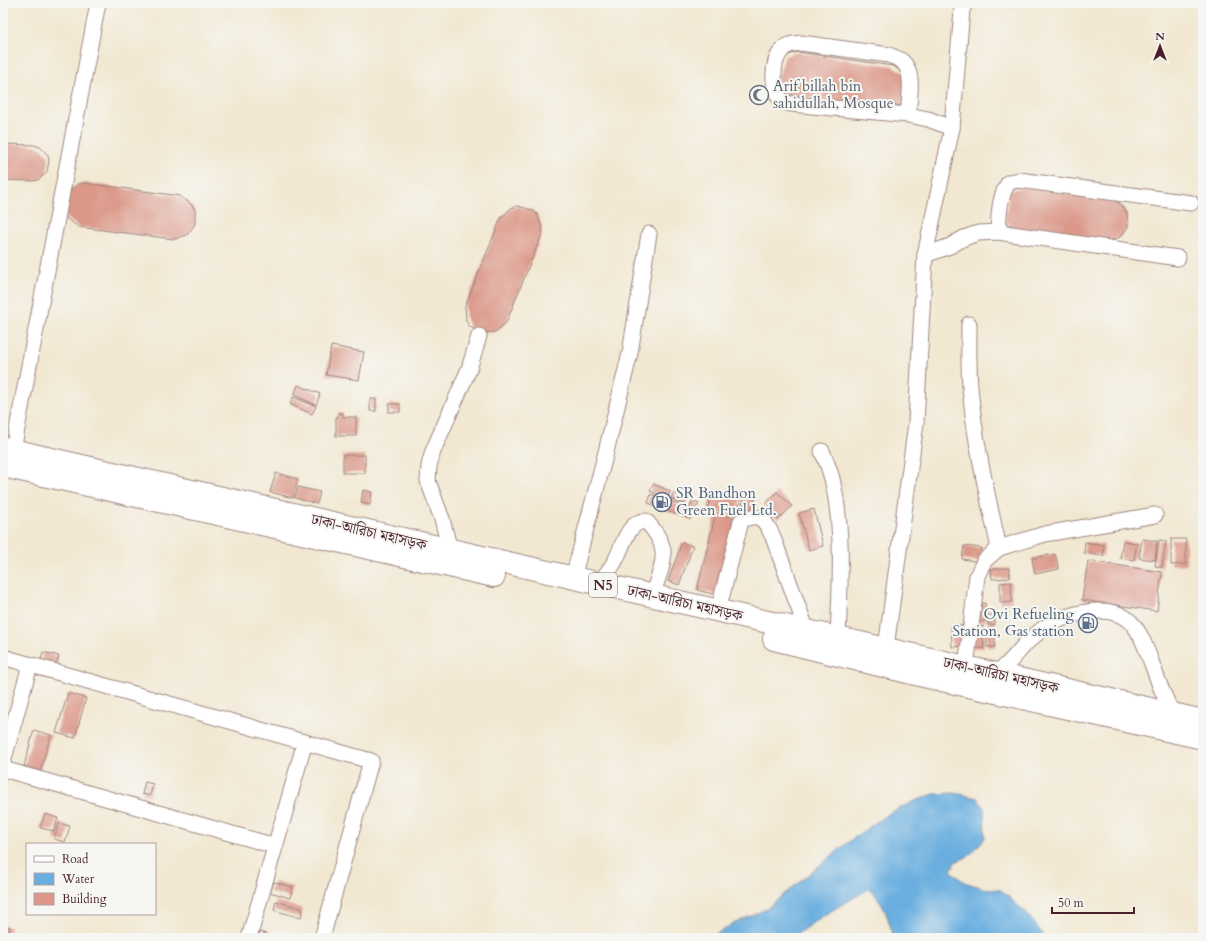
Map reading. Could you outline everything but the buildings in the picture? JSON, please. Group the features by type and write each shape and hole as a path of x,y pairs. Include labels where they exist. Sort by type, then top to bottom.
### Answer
{"highway":[{"name":"ঢাকা-আরিচা মহাসড়ক","path":"6,454 450,550 1203,721"},
{"name":"ঢাকা-আরিচা মহাসড়ক","path":"6,454 928,677 1203,738"}],"street":[{"path":"6,454 98,3"},
{"path":"886,648 916,424 925,255 952,128 962,10 965,3"},
{"path":"908,115 910,78 908,69 902,61 888,55 801,43 791,44 783,48 778,56 773,78 774,89 782,102 799,105 908,115 928,119 952,128"},
{"path":"998,232 1004,190 1009,182 1019,180 1191,203"},
{"path":"925,255 950,246 964,238 978,233 998,232 1178,258"},
{"path":"573,578 630,353 648,234"},
{"path":"969,324 969,368 974,426 979,459 1000,548"},
{"path":"450,550 442,519 428,481 429,466 469,369 479,336"},
{"path":"822,451 833,482 838,519 840,565 838,638"},
{"path":"966,667 977,576 984,561 1000,548 1045,534 1155,515"},
{"path":"718,610 741,521 750,516 760,518 767,525 773,537 807,631"},
{"path":"598,584 613,565 629,531 638,522 646,521 654,530 663,545 662,564 652,596"},
{"path":"993,673 1004,668 1033,636 1059,620 1069,615 1097,611 1114,612 1128,619 1140,631 1170,709 1181,716"},
{"path":"3,657 371,760 322,938"},
{"path":"3,762 30,665"},
{"path":"249,938 305,742"},
{"path":"3,769 275,846"}],"water":[{"path":"956,793 977,798 984,808 985,838 969,856 955,862 951,871 964,882 983,888 1001,890 1027,914 1042,933 1043,938 893,938 885,911 878,899 869,889 824,915 791,938 709,938 733,924 766,909 856,836 888,814 934,794"}],"place":[{"name":"Arif billah bin sahidullah, Mosque","path":"759,95"},
{"name":"SR Bandhon Green Fuel Ltd.","path":"662,502"},
{"name":"Ovi Refueling Station, Gas station","path":"1088,623"}]}
